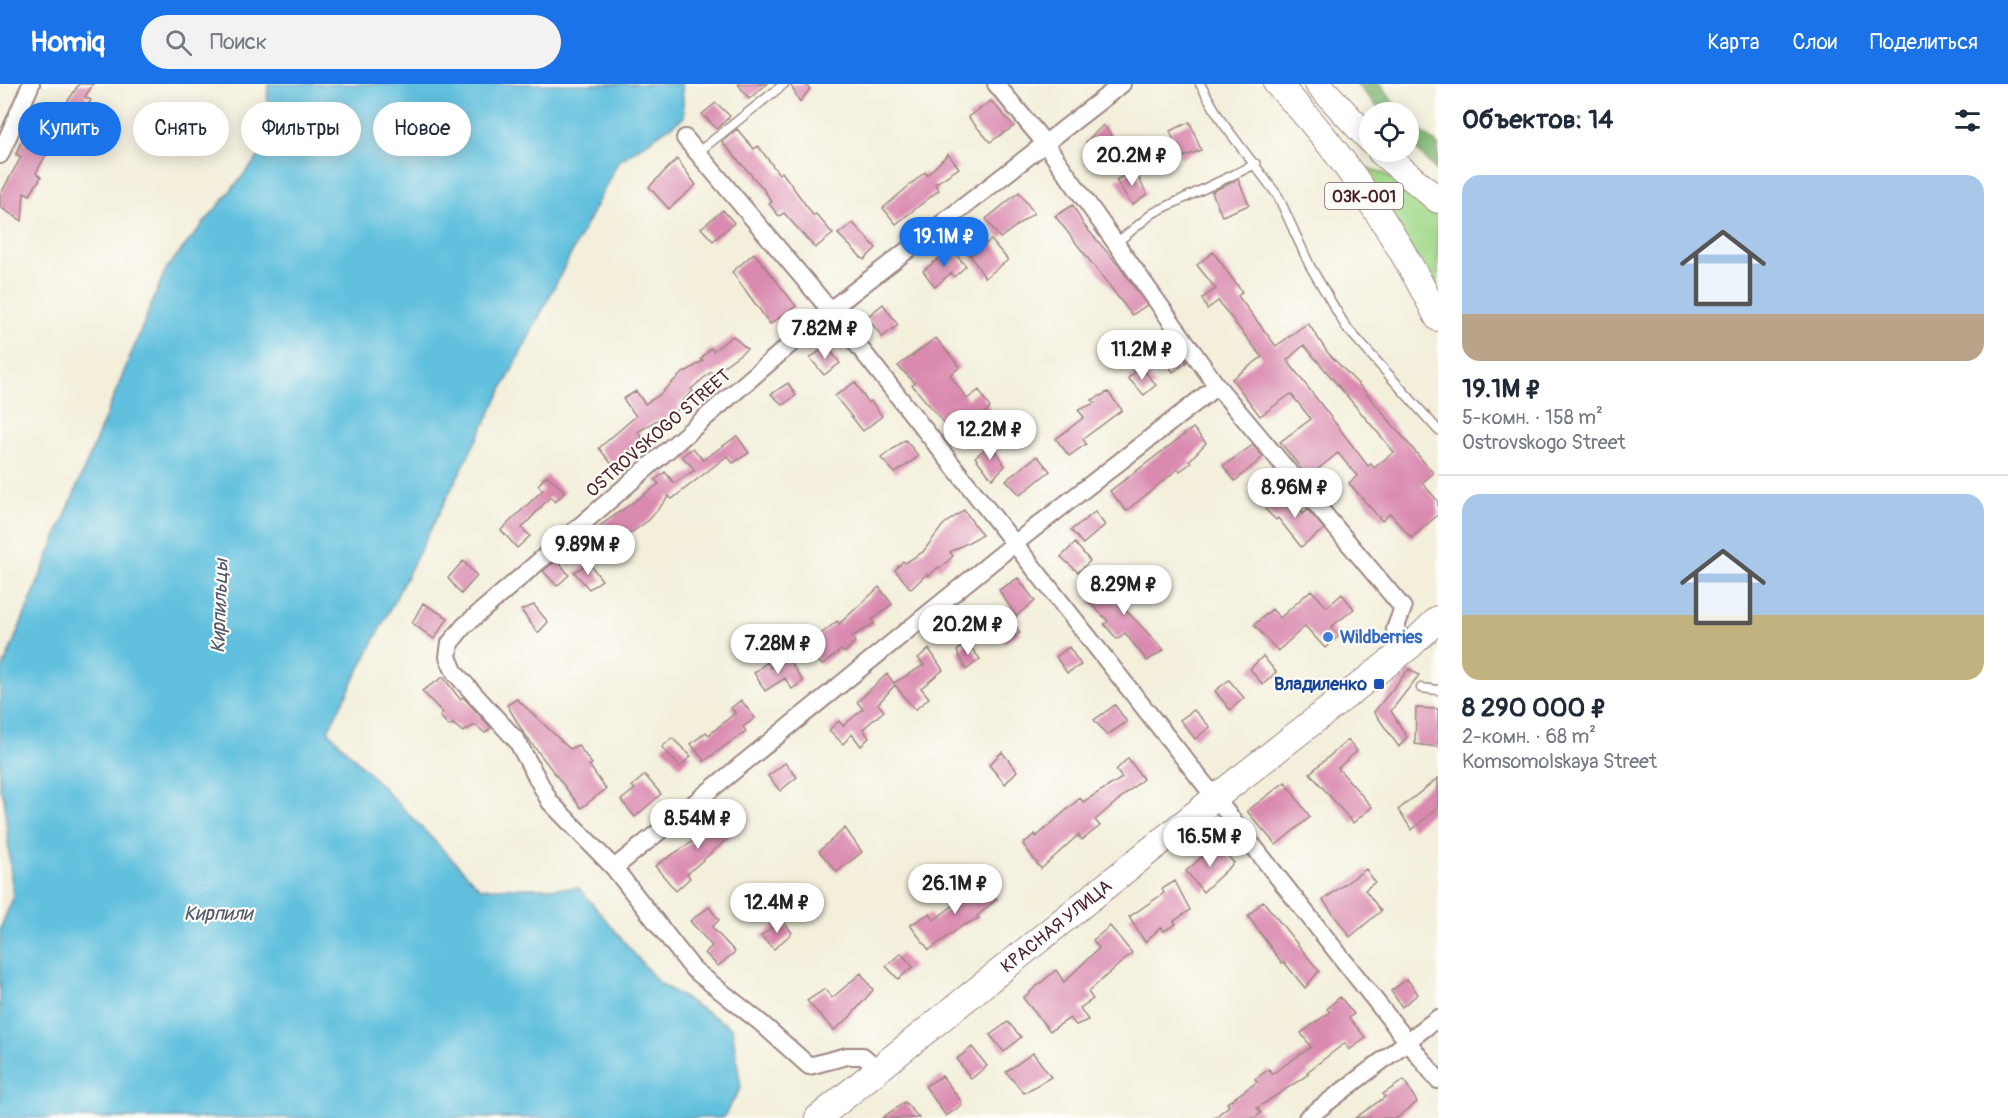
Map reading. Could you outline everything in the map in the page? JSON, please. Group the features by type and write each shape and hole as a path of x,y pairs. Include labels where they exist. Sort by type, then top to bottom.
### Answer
{"main road":[{"name":"03К-001","path":"1277,84 1303,111 1406,256 1438,318"},
{"path":"1318,84 1359,128"},
{"name":"03К-001","path":"1393,162 1438,200"},
{"path":"1410,646 1438,619"},
{"path":"1410,646 1438,631"},
{"name":"КРАСНАЯ УЛИЦА","path":"819,1118 1215,798 1410,646"}],"street":[{"path":"0,155 31,84"},
{"path":"996,84 1044,142 1217,386 1403,608 1395,629 1410,646"},
{"name":"OSTROVSKOGO STREET","path":"614,868 550,802 517,741 455,673 448,657 450,643 464,626 830,310 1044,142 1122,84"},
{"path":"685,138 830,310 1438,1080"},
{"path":"878,1069 862,1056 847,1056 809,1066 800,1060 761,1023 693,969 614,868 1014,544 1217,386"},
{"path":"1307,1118 1438,1018"}],"lane":[{"path":"697,153 784,84"},
{"path":"1200,84 1222,122 1278,196 1310,266 1346,327 1438,430"},
{"path":"1115,244 1154,213 1256,164"},
{"path":"1421,688 1438,690"}],"green space":[{"path":"1357,84 1380,84 1393,102 1373,102"},
{"path":"1419,129 1438,145 1438,172 1419,152"},
{"path":"1367,168 1383,173 1438,214 1438,295 1363,173"}],"water":[{"name":"Кирпили","path":"268,84 682,84 684,117 618,162 328,731 480,888 579,888 658,982 732,1028 741,1087 723,1118 0,1118 0,929 13,898 4,798 0,790 0,675 166,269 259,156 361,156 361,102 267,102"}],"building":[{"path":"79,84 93,84 85,97 91,100 90,102 67,102"},
{"path":"738,84 767,84 749,99"},
{"path":"790,84 805,84 810,89 800,102"},
{"path":"991,101 1014,126 990,142 968,117"},
{"path":"716,103 730,116 717,129 702,114"},
{"path":"1190,122 1201,150 1181,158 1170,131"},
{"path":"1103,125 1121,147 1103,164 1086,142"},
{"path":"737,129 754,149 758,146 779,174 782,172 813,215 816,214 833,234 815,248 784,213 779,216 769,204 772,202 762,187 722,142"},
{"path":"948,154 959,168 935,184 939,190 896,224 883,208 925,172 927,175"},
{"path":"19,156 45,156 36,173 41,177 30,195 24,192 22,221 0,207 0,195 21,157"},
{"path":"677,159 696,185 669,209 649,187"},
{"path":"1134,170 1147,194 1132,205 1116,180"},
{"path":"1238,179 1249,205 1222,216 1212,192"},
{"path":"1019,192 1034,213 1000,238 986,219"},
{"path":"1073,205 1083,224 1119,266 1147,305 1132,315 1055,216"},
{"path":"723,210 734,223 713,241 701,228"},
{"path":"853,223 876,248 864,260 838,234"},
{"path":"991,240 1008,260 985,278 970,255"},
{"path":"951,249 966,266 954,277 951,273 935,287 923,271"},
{"path":"1213,252 1242,292 1238,296 1276,346 1308,323 1328,353 1362,388 1433,473 1422,483 1438,501 1438,515 1411,538 1390,513 1382,521 1349,483 1357,476 1338,453 1308,477 1280,442 1311,419 1291,394 1260,416 1232,379 1262,357 1218,301 1207,309 1202,298 1216,289 1197,265","holes":["1304,345 1394,452 1374,468 1371,464 1368,466 1287,360"]},
{"path":"754,253 796,306 770,324 732,272"},
{"path":"883,304 898,325 882,337 867,317"},
{"path":"733,336 747,349 713,374 711,372 691,389 693,391 678,405 680,408 674,413 662,422 660,418 638,432 644,440 634,453 631,450 614,467 599,448 636,416 623,399 636,391 645,404 658,396 680,375 703,361 701,359 711,348 713,351"},
{"path":"936,338 960,367 950,375 967,399 979,390 990,408 955,436 912,385 915,383 898,366"},
{"path":"1174,344 1187,362 1173,372 1160,353"},
{"path":"827,346 840,363 824,375 810,358"},
{"path":"1141,367 1156,385 1144,395 1128,378"},
{"path":"855,382 868,403 871,401 882,416 863,431 835,396"},
{"path":"788,383 796,395 783,405 771,394"},
{"path":"1108,392 1122,410 1083,439 1086,444 1069,456 1056,439 1084,417 1078,410 1095,403 1092,400"},
{"path":"1193,428 1206,443 1189,461 1191,463 1180,471 1178,469 1126,511 1110,491"},
{"path":"737,436 749,453 733,463 727,456 672,499 669,496 649,520 628,535 625,532 598,554 584,537 659,484 655,480 665,472 674,483 695,470 682,456 693,448 703,460"},
{"path":"905,440 919,456 895,473 881,458"},
{"path":"991,444 1005,466 992,479 975,457"},
{"path":"1253,445 1263,457 1235,481 1223,466"},
{"path":"1037,456 1050,471 1020,495 1006,480"},
{"path":"547,475 565,492 555,502 550,497 522,528 530,536 517,548 501,530 543,490 538,485"},
{"path":"1287,490 1303,514 1308,510 1324,529 1301,547 1278,518 1276,520 1265,509"},
{"path":"964,510 982,535 950,552 953,556 940,569 938,567 929,576 927,574 911,589 895,570 903,561 905,563 923,552 943,525"},
{"path":"1095,512 1105,525 1083,544 1071,530"},
{"path":"1075,543 1090,561 1078,572 1061,557"},
{"path":"557,560 569,575 557,586 543,571"},
{"path":"463,561 477,576 461,594 448,578"},
{"path":"589,563 602,580 589,589 574,572"},
{"path":"1124,573 1140,589 1120,604 1164,650 1147,661 1125,633 1117,639 1104,624 1108,621 1089,602"},
{"path":"1018,578 1035,601 1016,616 999,590"},
{"path":"879,587 892,604 872,620 874,624 851,637 855,642 844,653 841,650 822,665 806,646 837,621 839,624"},
{"path":"1311,590 1327,607 1342,594 1354,609 1331,627 1339,636 1325,648 1305,626 1278,651 1254,625 1272,609 1280,618"},
{"path":"423,603 448,618 434,639 412,623"},
{"path":"534,605 548,622 538,633 521,610"},
{"path":"977,610 988,623 971,636 961,624"},
{"path":"1007,611 1020,633 1005,642 992,622"},
{"path":"967,642 980,659 966,670 957,651"},
{"path":"1069,647 1081,665 1067,673 1056,657"},
{"path":"929,649 943,670 921,688 929,698 915,710 895,685 878,704 884,711 863,729 869,738 861,746 852,734 843,744 829,730 839,721 843,726 863,709 857,702 887,674 894,683 924,665 918,658"},
{"path":"1263,656 1276,672 1263,685 1250,669"},
{"path":"787,657 803,681 792,689 785,678 765,691 754,673 767,662 771,668"},
{"path":"1409,669 1419,675 1391,711 1407,737 1399,747 1374,712"},
{"path":"443,677 460,699 463,697 491,728 485,733 475,725 463,732 453,724 449,726 440,716 443,713 422,691"},
{"path":"1229,680 1244,698 1230,710 1215,691"},
{"path":"517,699 570,749 578,745 606,789 581,808 523,732 507,705"},
{"path":"741,700 755,718 743,727 746,731 704,761 691,744 706,732 709,735 735,713 731,708"},
{"path":"1115,705 1127,722 1107,735 1094,720"},
{"path":"1416,708 1438,709 1438,747 1415,744"},
{"path":"1194,710 1210,727 1195,739 1180,720"},
{"path":"672,738 691,756 680,767 662,747"},
{"path":"1348,740 1357,751 1338,768 1372,807 1353,823 1310,773"},
{"path":"1002,752 1017,771 1005,784 989,765"},
{"path":"1128,758 1143,779 1095,820 1100,826 1082,840 1078,835 1041,869 1023,844 1035,834 1036,837 1080,798 1083,802 1122,778 1116,770"},
{"path":"785,763 797,777 780,791 768,776"},
{"path":"645,775 661,794 635,817 621,800 635,789 632,786"},
{"path":"1438,778 1438,807 1412,830 1398,810"},
{"path":"1285,782 1310,817 1276,845 1247,811"},
{"path":"727,808 742,826 687,874 690,878 676,891 655,866 698,838"},
{"path":"845,828 862,852 837,872 819,851"},
{"path":"1217,844 1234,863 1203,892 1186,871"},
{"path":"1366,869 1375,882 1365,890 1381,911 1350,937 1323,900"},
{"path":"977,875 997,899 977,916 979,918 962,926 929,950 910,925 930,913 934,920 971,892 966,885"},
{"path":"1175,881 1190,910 1174,921 1176,924 1164,931 1161,927 1145,942 1129,917 1164,893 1162,889"},
{"path":"1263,901 1319,971 1305,988 1284,962 1282,963 1248,916"},
{"path":"709,907 719,920 712,927 735,952 718,966 705,953 712,946 690,921"},
{"path":"782,919 792,933 774,949 761,936"},
{"path":"1110,926 1132,953 1088,992 1093,999 1080,1008 1088,1020 1076,1025 1070,1018 1050,1031 1023,998 1056,970 1064,982 1099,948 1093,940"},
{"path":"901,953 913,967 898,979 886,966"},
{"path":"861,973 873,990 849,1018 834,1030 807,1001 825,989 832,998"},
{"path":"1407,979 1418,994 1402,1007 1391,991"},
{"path":"1340,997 1354,1014 1349,1018 1366,1038 1349,1050 1345,1043 1307,1072 1309,1074 1257,1108 1261,1113 1255,1118 1214,1118 1229,1106 1227,1103 1257,1082 1255,1079 1269,1069 1272,1074 1311,1047 1301,1033 1330,1012 1327,1009"},
{"path":"1008,1022 1021,1037 1004,1052 990,1035"},
{"path":"972,1047 987,1066 971,1079 957,1059"},
{"path":"1033,1053 1051,1077 1024,1093 1006,1072"},
{"path":"942,1076 961,1101 961,1106 946,1116 925,1086"},
{"path":"1404,1080 1417,1102 1397,1118 1355,1118 1385,1097 1383,1094"},
{"path":"905,1102 919,1118 882,1118"}],"place":[{"name":"Wildberries","path":"1328,637"},
{"name":"Владиленко","path":"1379,684"}],"water label":[{"name":"Кирпильцы","path":"219,606"}]}
